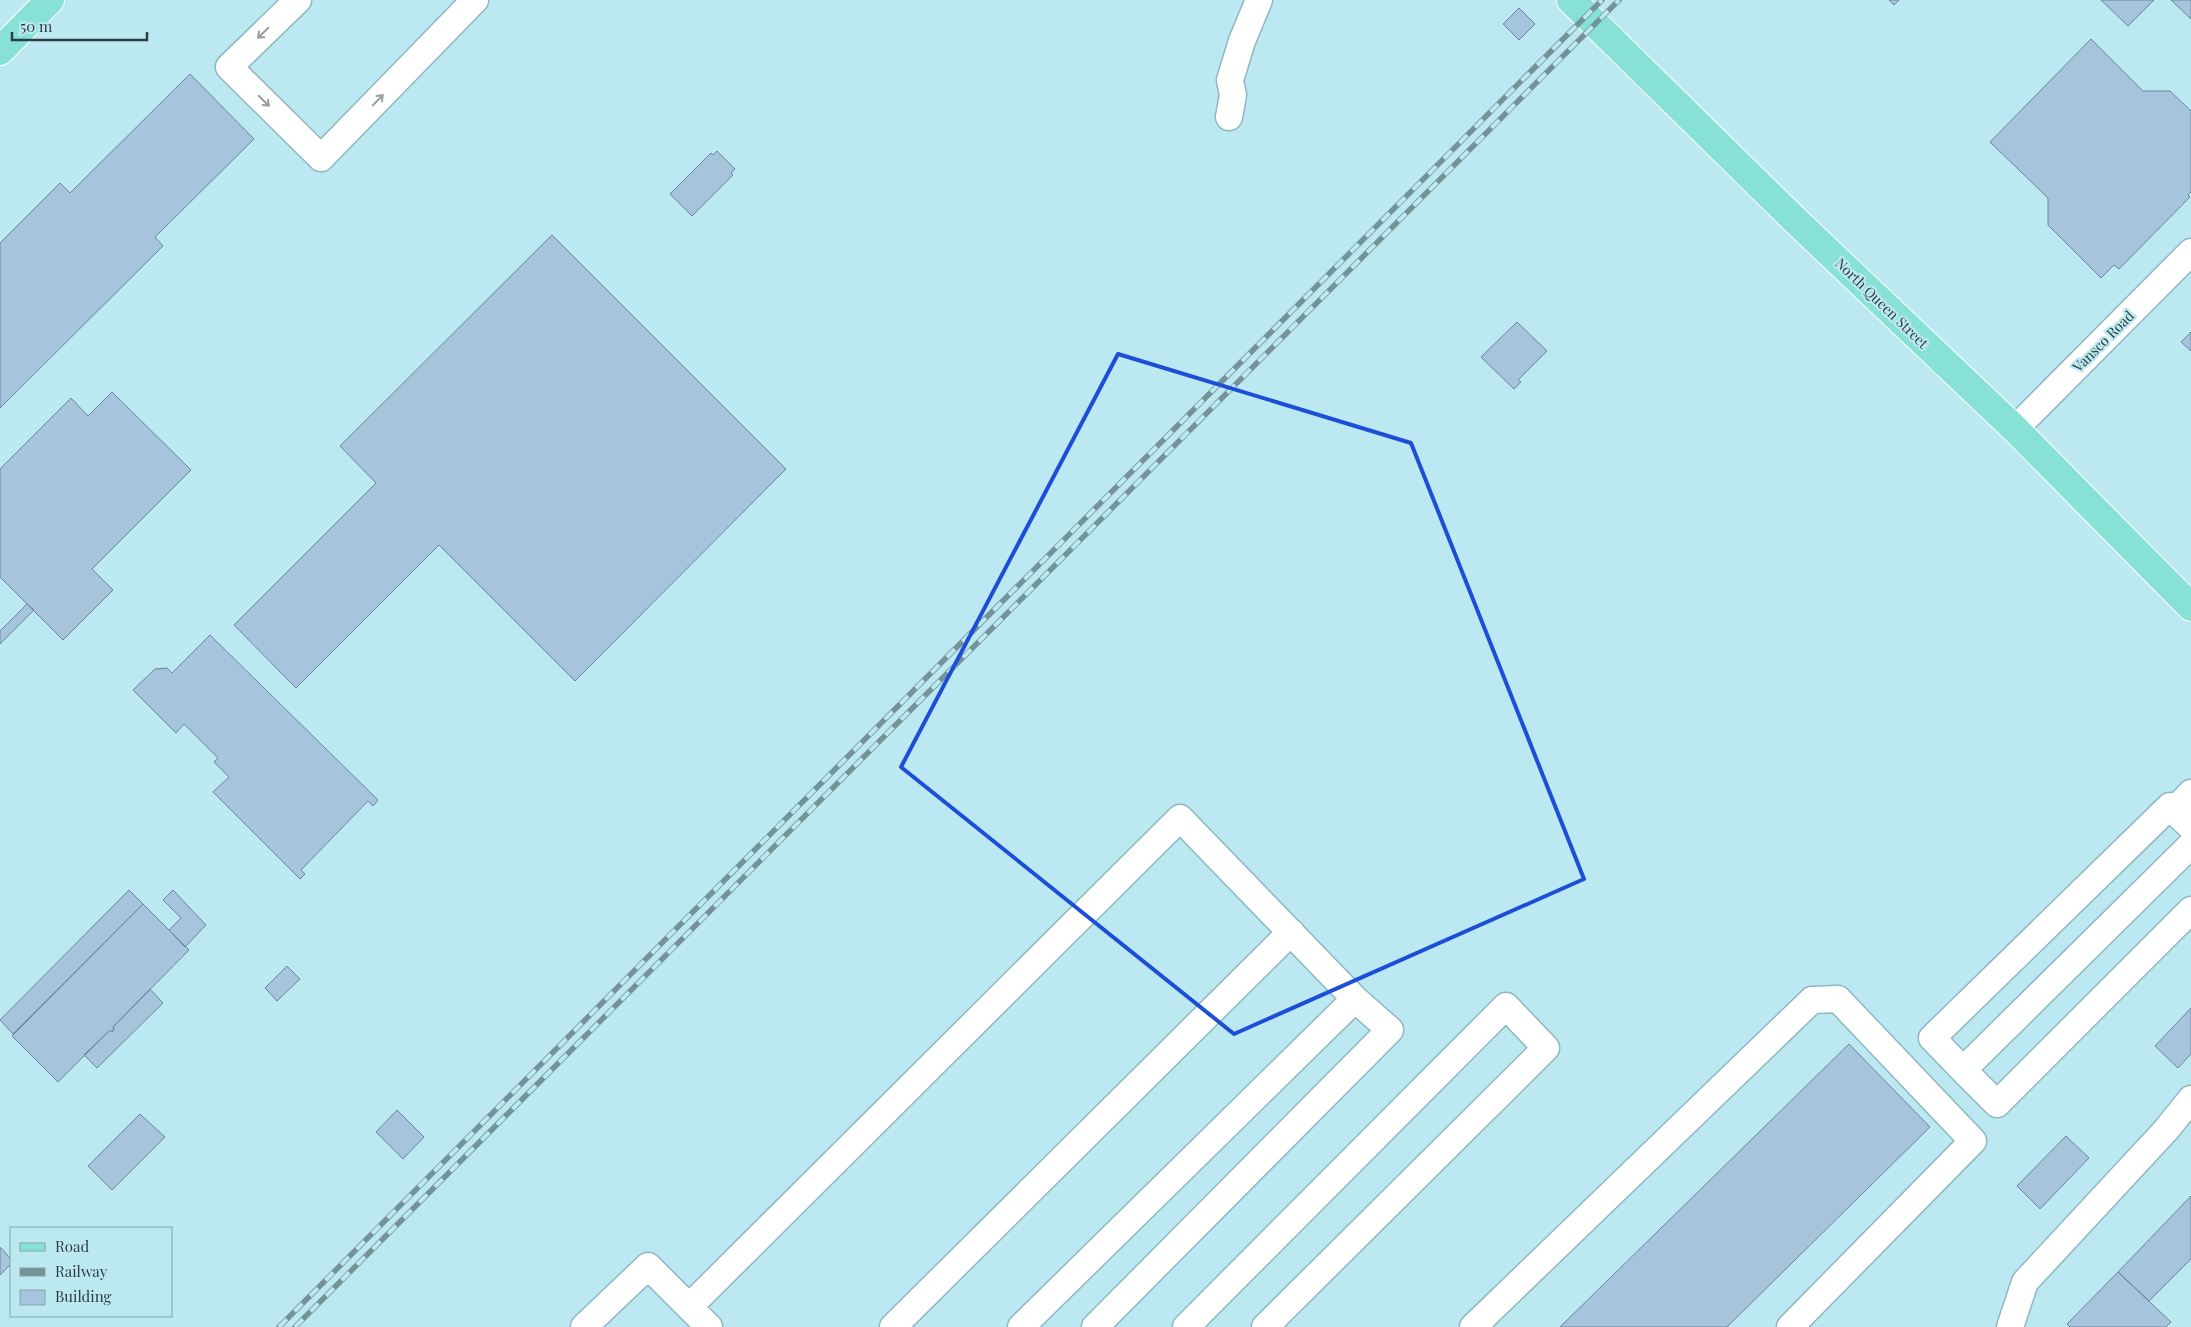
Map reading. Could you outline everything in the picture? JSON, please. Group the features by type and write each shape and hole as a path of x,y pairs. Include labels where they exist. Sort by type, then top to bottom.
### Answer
{"main road":[{"path":"0,51 50,0"},
{"name":"North Queen Street","path":"1571,0 1796,221 2015,429 2191,607"}],"street":[{"path":"298,0 229,67 321,158 475,0"},
{"path":"1259,0 1242,41 1230,80 1231,106 1244,82 1268,0"},
{"name":"Vansco Road","path":"2015,429 2191,252"},
{"path":"2185,810 2170,806 1932,1038 1996,1104 2191,910"},
{"path":"689,1307 1180,818 1355,999 1390,1030 1095,1327"},
{"path":"1963,1070 2191,845"},
{"path":"893,1327 1291,932"},
{"path":"1021,1327 1355,999"},
{"path":"1472,1327 1812,1000 1838,999 1974,1141 1790,1327"},
{"path":"1186,1327 1506,1006 1546,1048 1265,1327"},
{"path":"2010,1327 2025,1282 2166,1130 2191,1099"},
{"path":"600,1322 648,1266 709,1327"}],"highlighted area":[{"path":"1118,354 1411,443 1584,879 1234,1034 901,767"}],"building":[{"path":"1889,0 1899,0 1894,5"},
{"path":"2101,0 2154,0 2128,26"},
{"path":"2171,0 2191,0 2191,19"},
{"path":"1519,8 1535,24 1519,40 1503,24"},
{"path":"2091,39 2143,91 2170,91 2191,111 2191,192 2188,195 2190,197 2119,269 2114,265 2101,278 2048,225 2048,198 1990,142"},
{"path":"190,74 254,139 155,237 163,246 0,408 0,243 60,183 70,193"},
{"path":"717,151 735,169 731,173 733,175 692,216 670,194 711,153 713,155"},
{"path":"552,235 786,469 575,681 439,545 296,688 234,625 376,483 340,446"},
{"path":"1517,322 1547,351 1518,380 1521,382 1514,389 1481,357"},
{"path":"2191,332 2191,351 2181,342"},
{"path":"112,392 191,470 92,569 113,590 63,640 0,577 0,469 71,398 88,416"},
{"path":"27,604 34,610 0,644 0,631"},
{"path":"210,635 378,800 373,806 368,801 301,870 305,874 300,879 213,792 229,777 214,762 218,758 184,724 176,733 133,690 155,669 167,668 172,673"},
{"path":"129,890 143,904 13,1034 0,1020"},
{"path":"173,890 206,925 185,947 169,930 181,918 163,900"},
{"path":"143,904 189,950 113,1027 112,1032 110,1030 58,1082 12,1036"},
{"path":"287,966 300,979 277,1001 265,988"},
{"path":"150,989 163,1003 97,1068 84,1055 110,1030 112,1032 113,1027"},
{"path":"2191,1008 2191,1054 2178,1068 2155,1046"},
{"path":"1849,1044 1930,1127 1727,1327 1560,1327"},
{"path":"397,1110 424,1137 403,1159 376,1132"},
{"path":"140,1114 165,1137 112,1190 88,1166"},
{"path":"2066,1136 2089,1158 2040,1209 2017,1186"},
{"path":"2191,1196 2191,1259 2149,1301 2118,1272"},
{"path":"0,1247 10,1258 10,1265 0,1275"},
{"path":"2118,1272 2171,1322 2166,1327 2070,1327 2067,1324"}],"railway":[{"path":"279,1327 1602,0"},
{"path":"295,1327 1619,0"}]}
